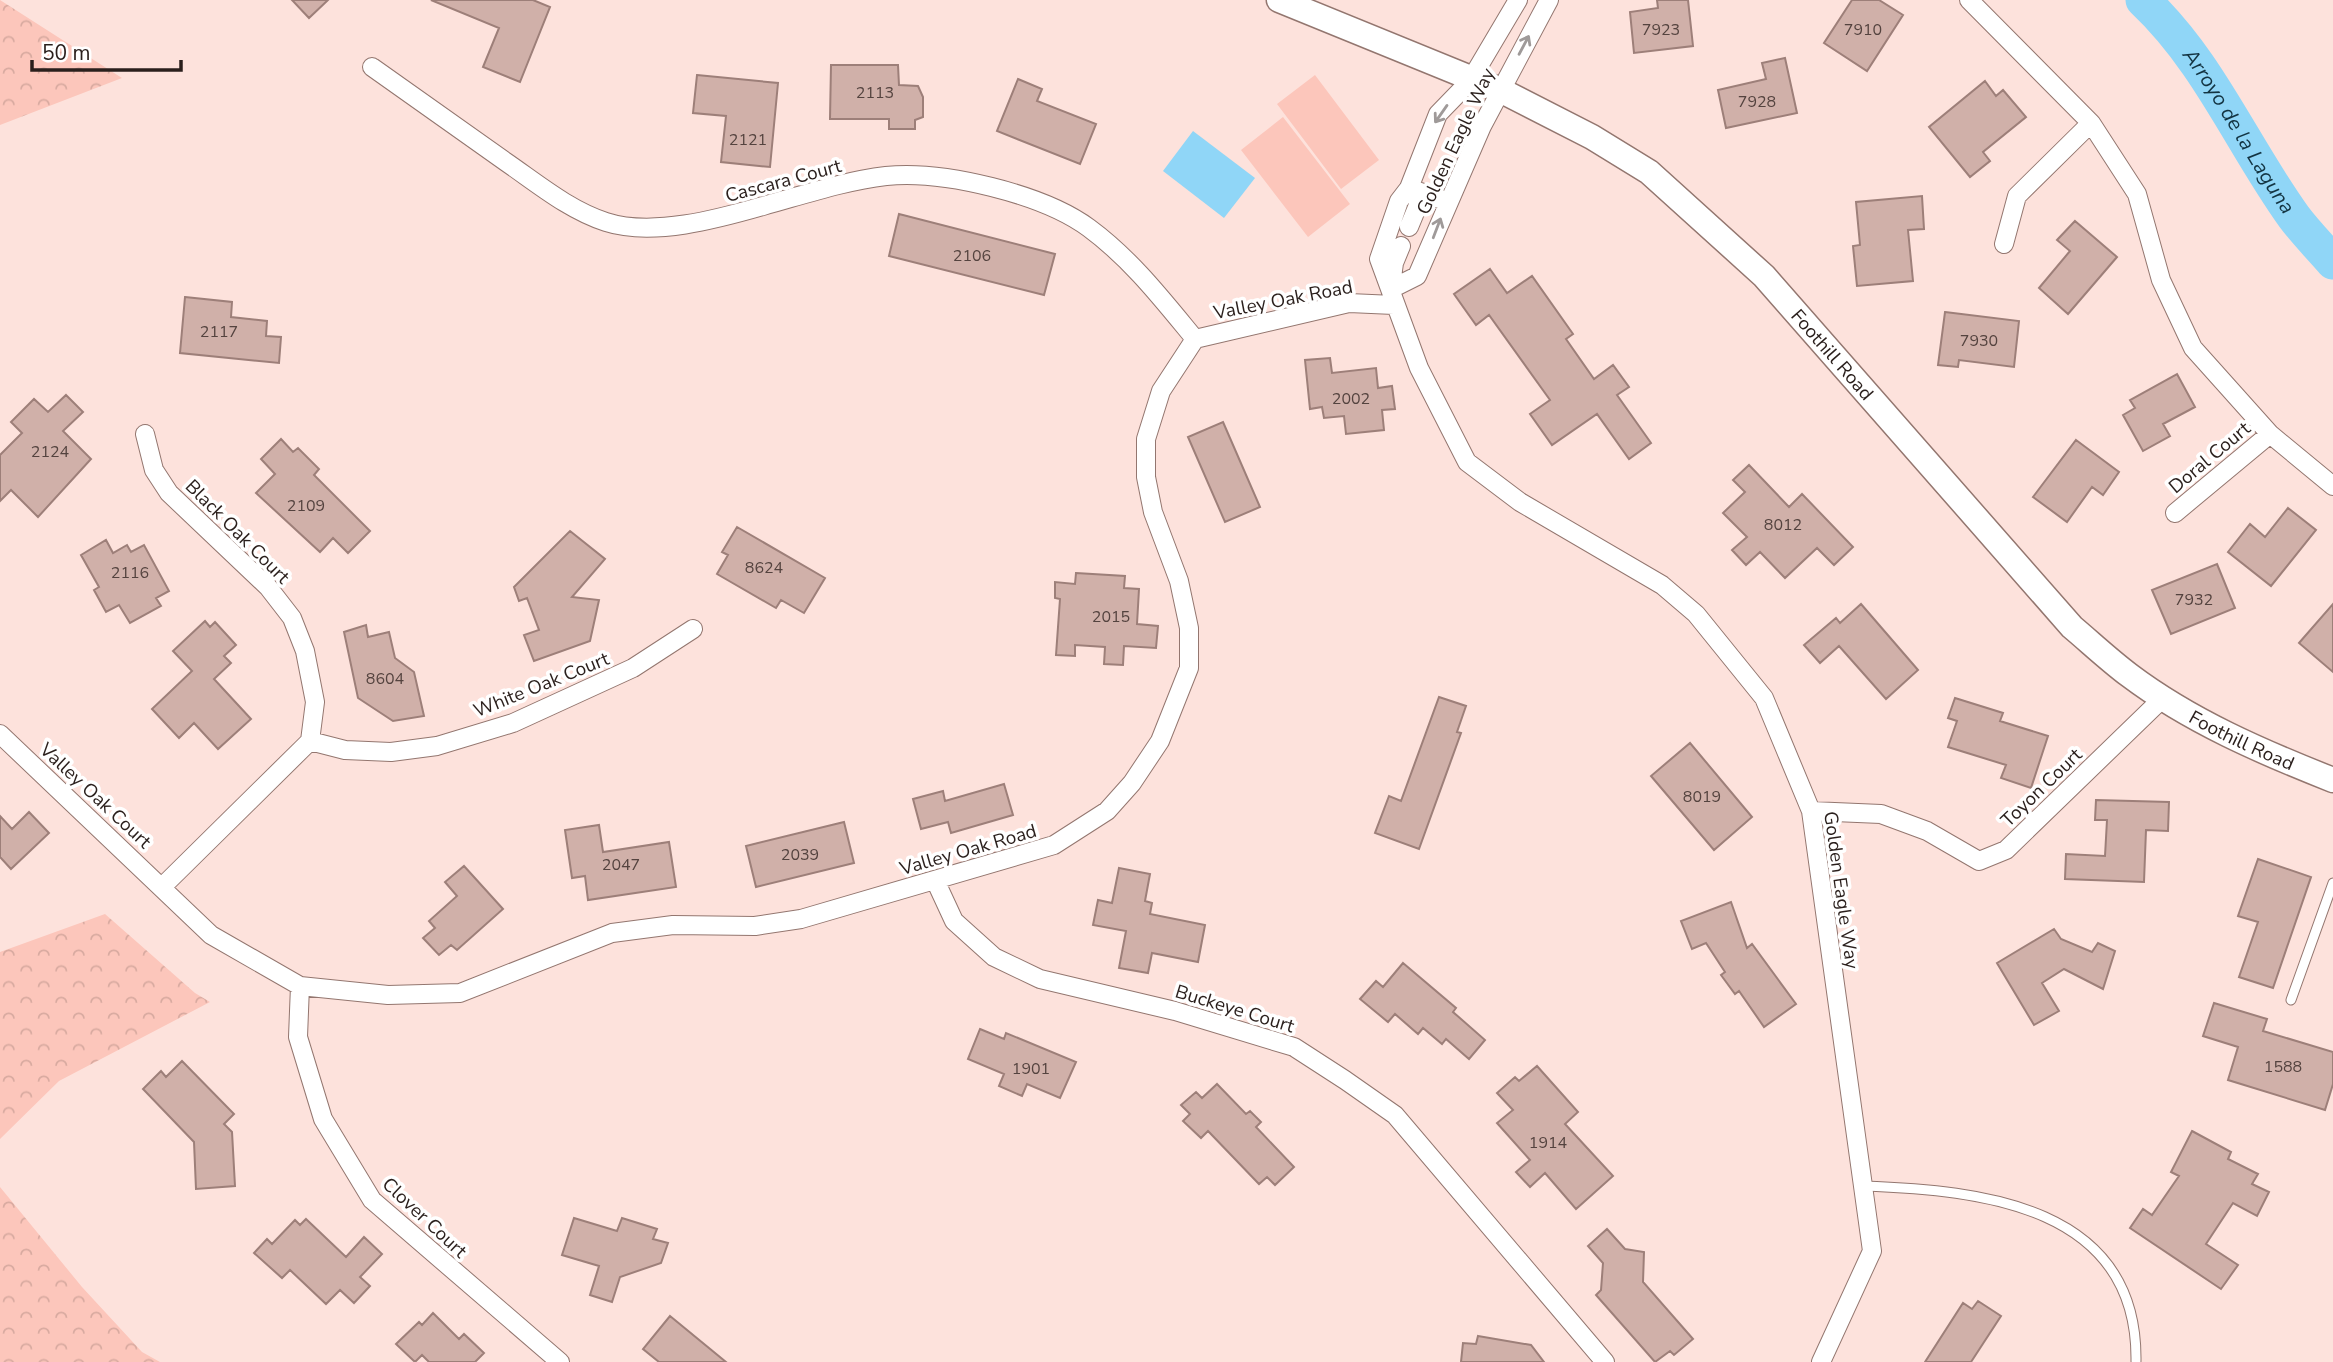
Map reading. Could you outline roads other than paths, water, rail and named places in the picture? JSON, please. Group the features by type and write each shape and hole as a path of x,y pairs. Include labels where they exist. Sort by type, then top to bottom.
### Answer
{"main road":[{"name":"Foothill Road","path":"1279,0 1500,90 1592,137 1649,172 1764,276 2072,627 2130,676 2231,737 2333,780"}],"street":[{"name":"Golden Eagle Way","path":"1409,227 1416,191 1438,114 1470,80 1518,0"},
{"name":"Golden Eagle Way","path":"1393,297 1417,276 1500,90 1549,0"},
{"path":"1969,0 2091,123 2137,194 2161,280 2193,348 2270,434 2333,486"},
{"name":"Cascara Court","path":"372,67 561,201 607,223 667,228 715,220 833,187 887,176 936,177 1002,190 1034,201 1087,227 1143,275 1195,339"},
{"path":"2004,244 2017,196 2091,123"},
{"name":"Golden Eagle Way","path":"1416,191 1399,201 1379,259 1419,368 1467,462 1520,502 1662,585 1696,614 1764,698 1811,811 1872,1251 1821,1362"},
{"path":"1416,191 1448,202"},
{"path":"1393,297 1394,263 1401,246"},
{"name":"Valley Oak Road","path":"163,886 211,934 300,986 388,995 460,993 612,933 673,925 755,926 802,919 1054,845 1107,811 1160,741 1189,668 1189,628 1179,581 1153,512 1146,477 1146,439 1161,391 1195,339 1349,303 1393,297"},
{"name":"Black Oak Court","path":"145,434 154,470 170,493 268,587 292,618 305,651 315,702 310,741"},
{"name":"Doral Court","path":"2175,513 2270,434"},
{"name":"White Oak Court","path":"310,741 345,750 391,752 437,746 513,723 621,674 693,629"},
{"name":"Toyon Court","path":"1811,811 1881,814 1927,831 1979,861 2006,849 2164,697"},
{"name":"Valley Oak Court","path":"0,734 163,886"},
{"path":"163,886 310,741"},
{"name":"Buckeye Court","path":"935,880 954,920 994,957 1040,979 1175,1011 1282,1043 1345,1080 1395,1115 1605,1362"},
{"name":"Clover Court","path":"300,986 298,1037 323,1119 372,1200 560,1362"}],"lane":[{"path":"2291,1000 2333,883"},
{"path":"1863,1186 1933,1188 1996,1198 2062,1223 2112,1268 2129,1300 2136,1337 2136,1361"}],"water":[{"path":"1193,131 1255,178 1224,218 1163,171"}],"waterway":[{"name":"Arroyo de la Laguna","path":"2143,0 2187,50 2275,190 2294,217 2333,262"}]}
